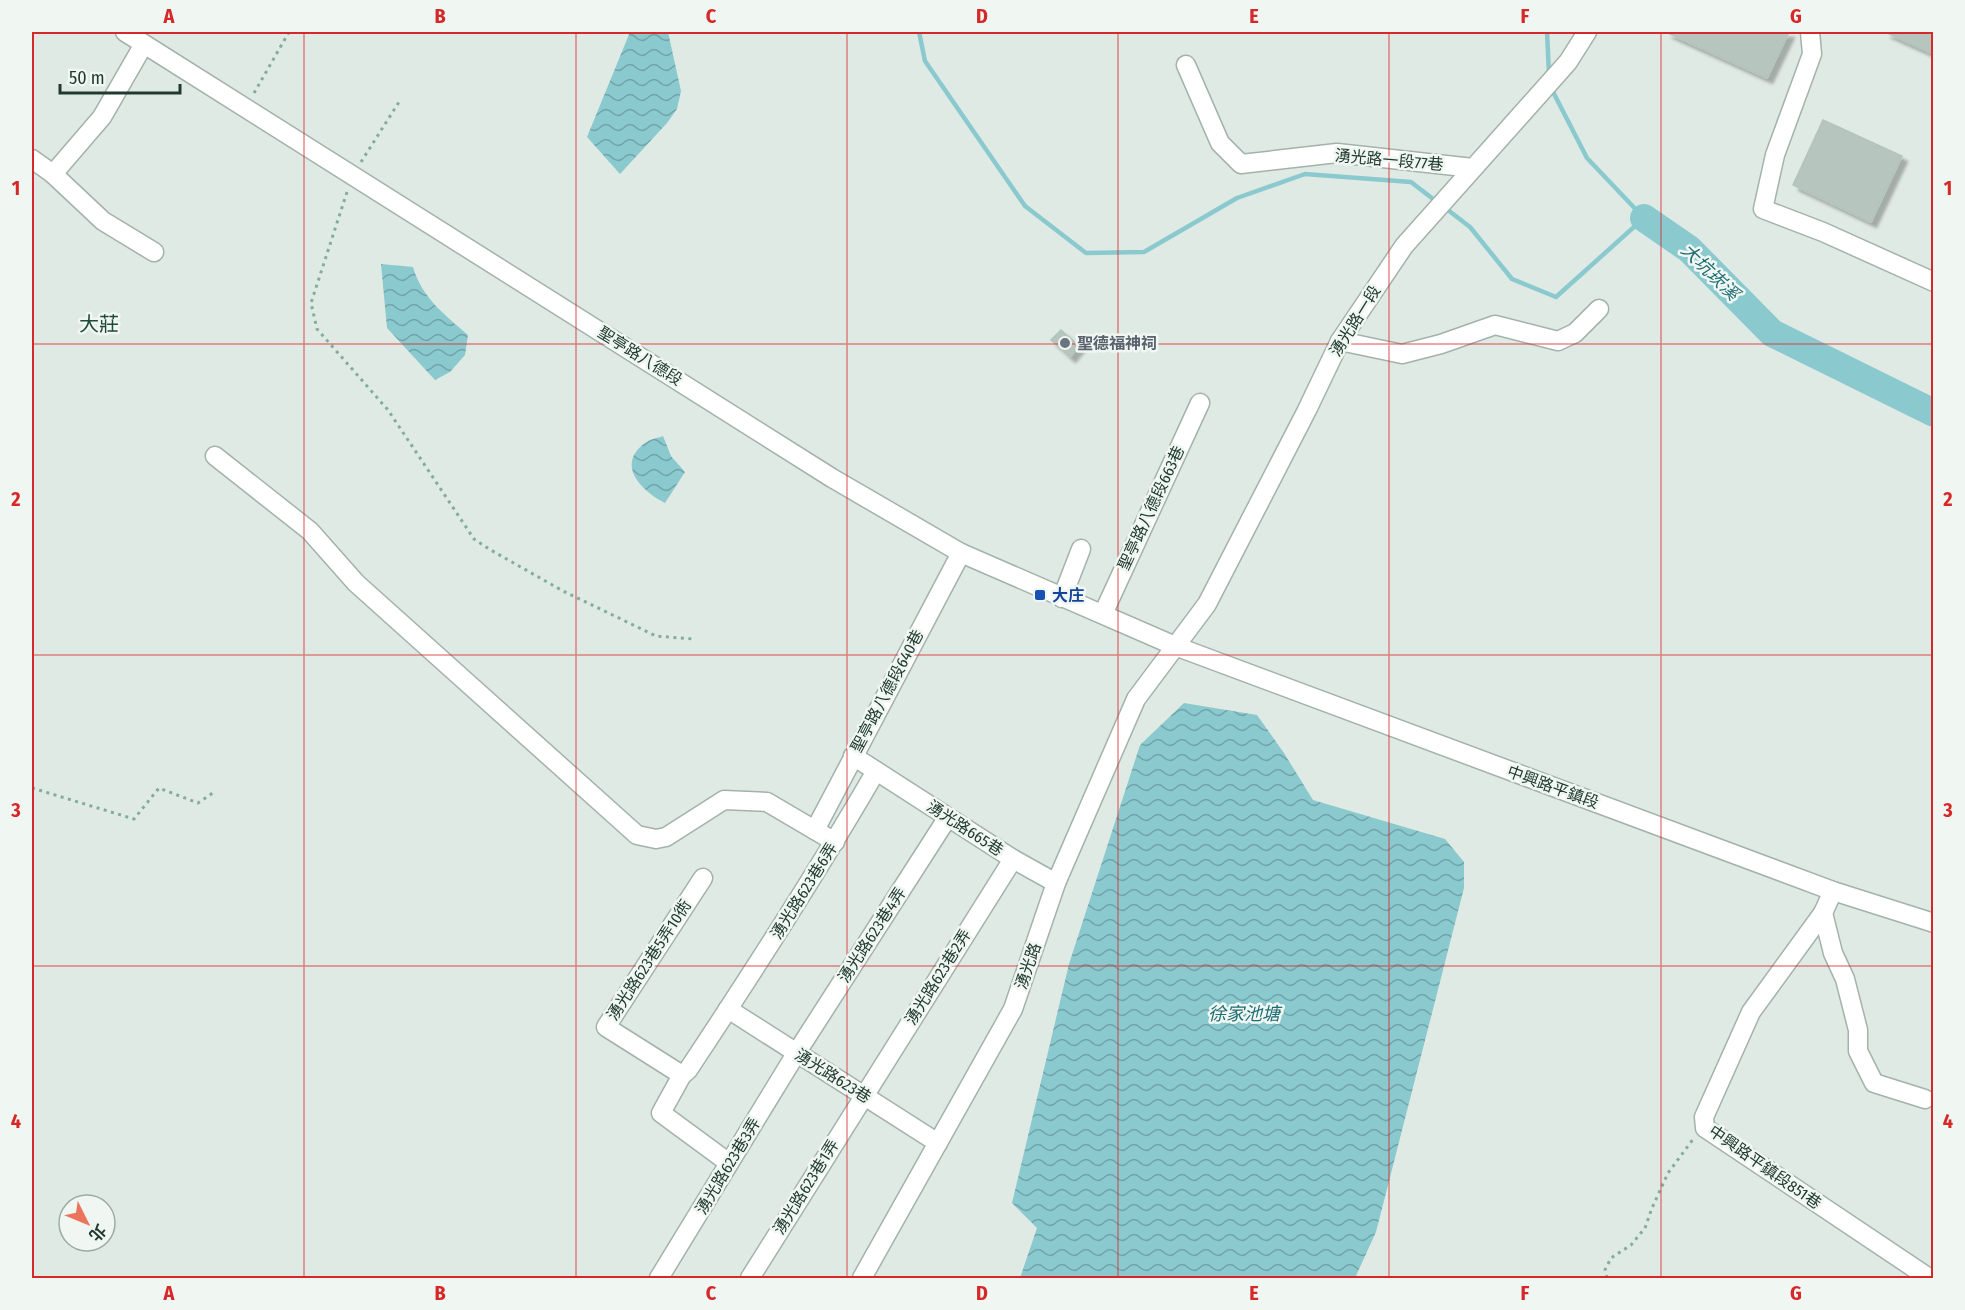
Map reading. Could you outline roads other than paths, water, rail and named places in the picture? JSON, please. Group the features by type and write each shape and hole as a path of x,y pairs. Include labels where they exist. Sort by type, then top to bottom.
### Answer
{"street":[{"name":"聖亭路八德段","path":"124,32 832,478 961,553 1174,646"},
{"name":"湧光路一段","path":"1174,646 1207,604 1340,341 1404,246 1568,62 1587,32"},
{"path":"1810,32 1812,54 1775,154 1763,208 1934,282"},
{"path":"52,174 102,117 144,44"},
{"name":"湧光路一段77巷","path":"1186,65 1220,143 1241,164 1337,153 1473,168"},
{"path":"32,159 104,221 154,252"},
{"path":"1340,341 1402,354 1441,344 1495,325 1558,341 1575,333 1599,309"},
{"name":"聖亭路八德段663巷","path":"1103,614 1200,403"},
{"path":"215,456 310,531 356,583 637,835 656,839 666,837 724,800 767,802 835,842"},
{"path":"1062,598 1081,549"},
{"name":"聖亭路八德段640巷","path":"815,830 961,553"},
{"name":"湧光路","path":"862,1278 1013,1009 1056,883 1136,699 1174,646"},
{"name":"中興路平鎮段","path":"1174,646 1833,891 1934,923"},
{"name":"湧光路665巷","path":"853,756 1013,859 1056,883"},
{"name":"湧光路623巷6弄","path":"729,1163 662,1113 682,1075 688,1070 835,842 876,771"},
{"name":"湧光路623巷4弄","path":"797,1053 948,817"},
{"name":"湧光路623巷2弄","path":"863,1095 1013,859"},
{"name":"湧光路623巷5弄10衖","path":"682,1075 606,1027 703,878"},
{"name":"中興路平鎮段851巷","path":"1833,891 1823,913 1751,1012 1704,1117 1705,1128 1929,1278"},
{"path":"1823,913 1833,953 1845,980 1858,1030 1858,1051 1874,1083 1925,1099"},
{"name":"湧光路623巷","path":"728,1009 938,1143"},
{"name":"湧光路623巷3弄","path":"659,1278 797,1053"},
{"name":"湧光路623巷1弄","path":"750,1278 863,1095"}],"water":[{"path":"630,32 668,32 681,91 677,109 667,123 620,174 587,137"},
{"path":"381,264 413,267 428,297 468,335 465,355 450,372 435,380 387,328"},
{"path":"663,436 671,456 685,472 665,503 641,485 632,468 632,460 636,451 647,442"},
{"name":"徐家池塘","path":"1184,703 1257,715 1313,800 1445,839 1464,862 1464,888 1376,1232 1355,1278 1020,1278 1037,1228 1012,1203 1069,964 1140,745"}],"waterway":[{"path":"919,32 925,61 1025,206 1086,253 1144,252 1237,198 1305,174 1411,182 1437,202"},
{"name":"大坑崁溪","path":"1547,32 1549,74"},
{"path":"1444,207 1470,227 1512,279 1556,297 1644,218 1587,158 1551,88"},
{"name":"大坑崁溪","path":"1644,218 1689,249 1772,333 1934,413"}],"place":[{"name":"聖德福神祠","path":"1065,343"},
{"name":"大庄","path":"1040,595"}],"district":[{"name":"大莊","path":"99,324"}]}
